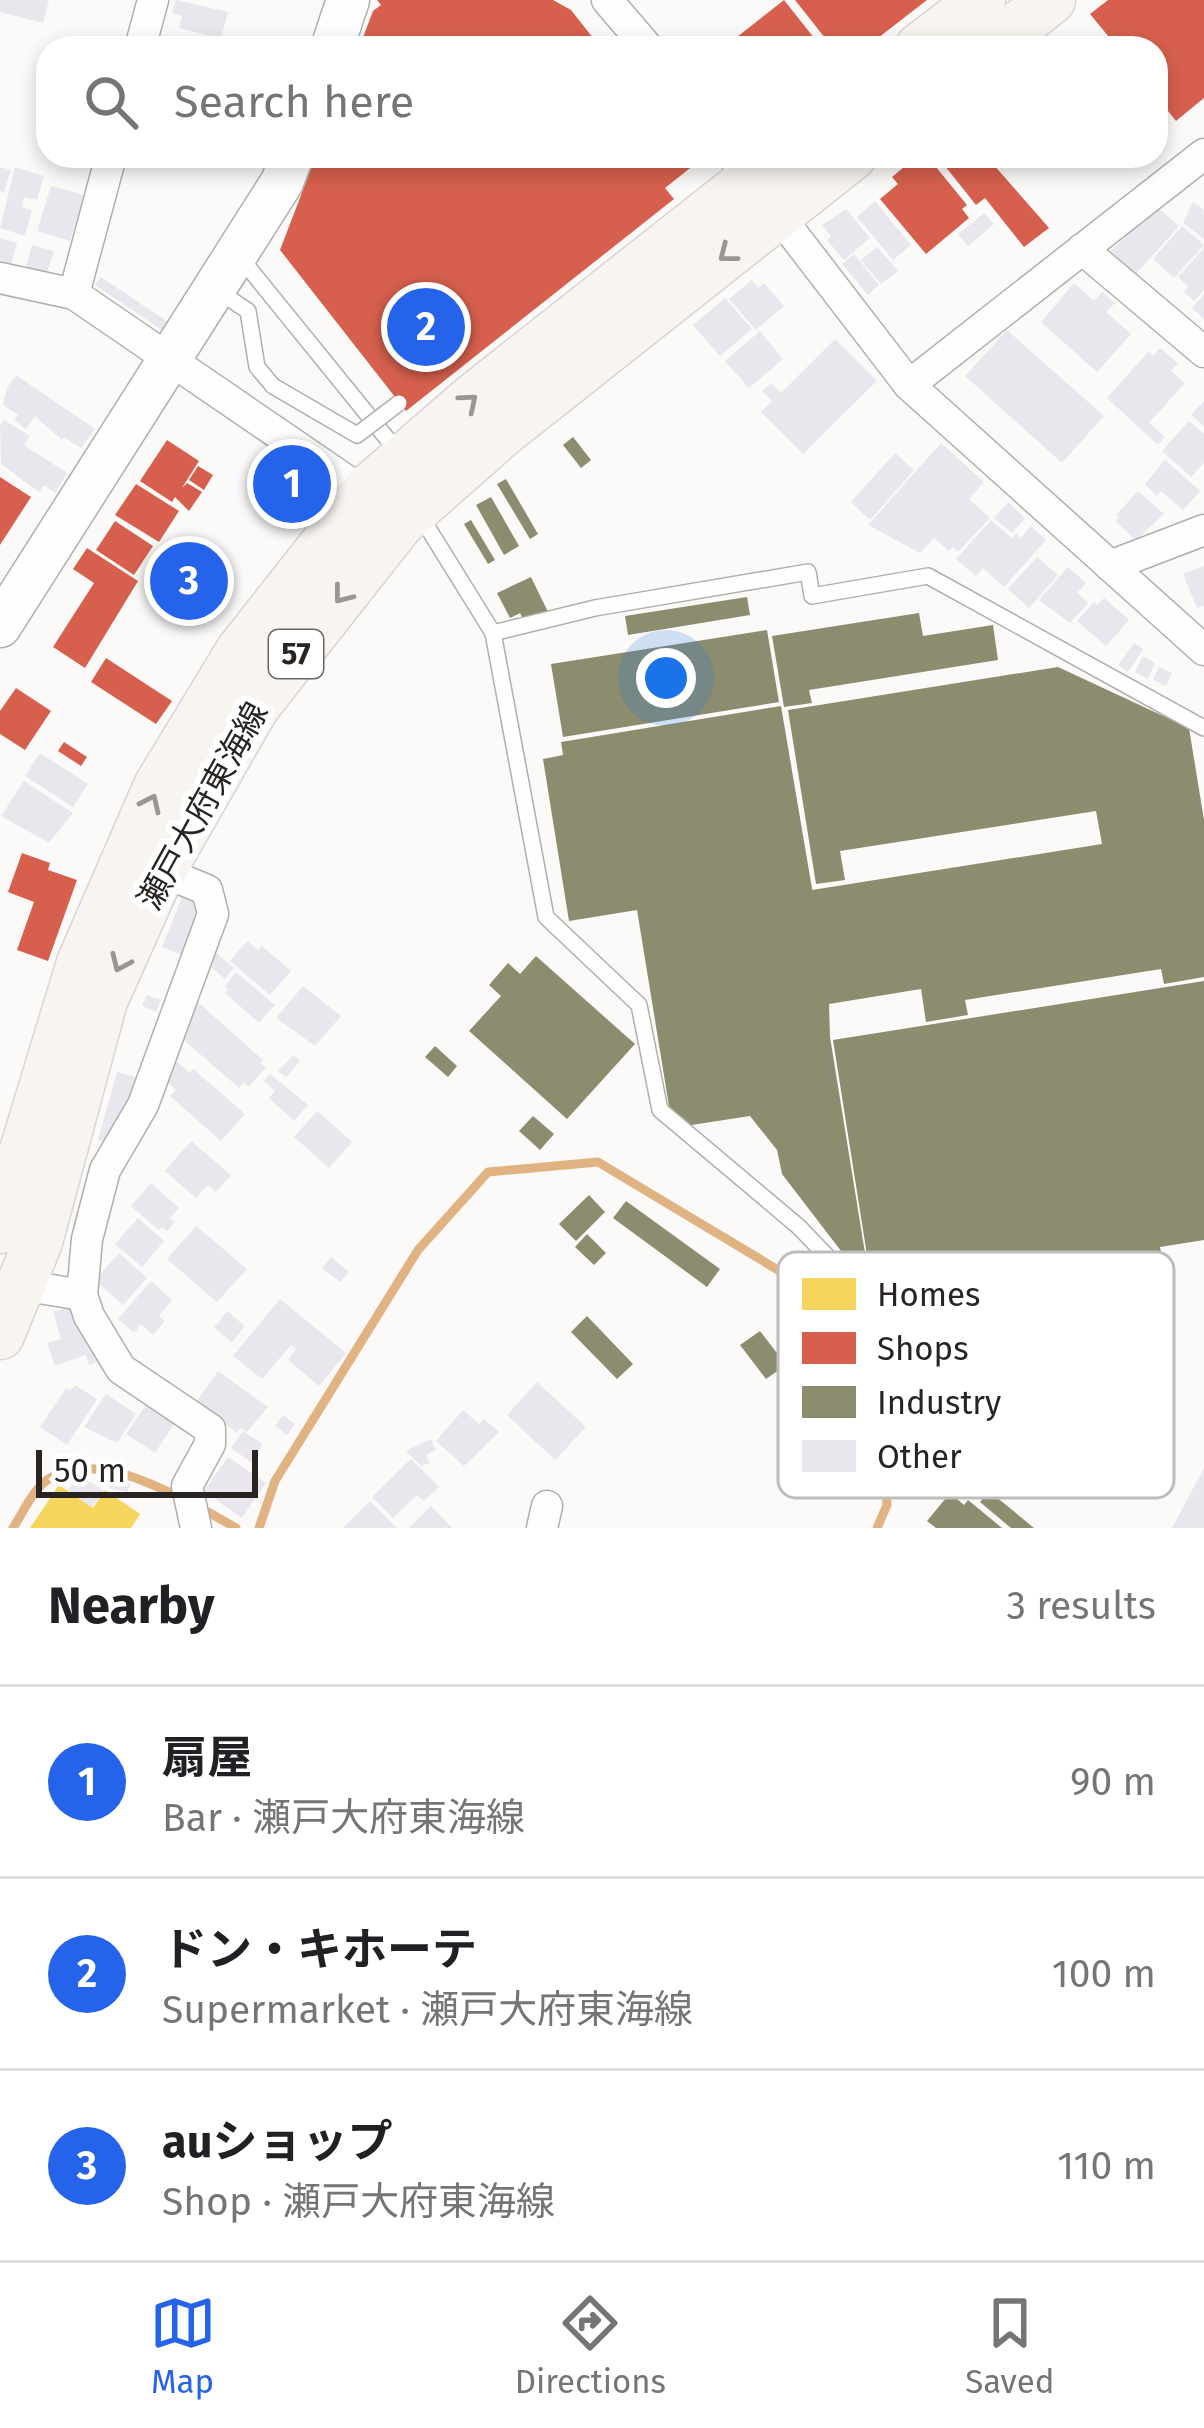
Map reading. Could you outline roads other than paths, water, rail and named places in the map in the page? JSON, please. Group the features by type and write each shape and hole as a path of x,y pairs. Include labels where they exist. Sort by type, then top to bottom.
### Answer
{"main road":[{"path":"934,36 981,0"},
{"path":"1006,36 1052,0"},
{"name":"瀬戸大府東海線","path":"0,1335 38,1242 103,1001 161,871 255,707 394,508 404,459 473,398 760,177 799,168"},
{"name":"瀬戸大府東海線","path":"0,1229 16,1116 158,786 241,651 394,508 502,433 760,177"}],"street":[{"path":"143,36 153,0"},
{"path":"336,36 348,0"},
{"path":"612,1 639,36"},
{"path":"909,385 1204,154"},
{"path":"74,294 108,168"},
{"path":"0,626 172,359 287,168"},
{"path":"760,177 909,385 1204,650"},
{"path":"1082,248 1204,352"},
{"path":"0,278 74,294 394,508"},
{"path":"1110,566 1204,530"},
{"path":"161,871 207,890 212,914 142,1105 105,1170 87,1239 82,1295 121,1369 210,1429 210,1444 188,1486 196,1528"},
{"path":"21,1286 82,1295"}],"lane":[{"path":"226,271 248,311 257,367 273,386 357,435 399,403"},
{"path":"226,271 404,459"},
{"path":"394,508 493,633 546,917 639,1005 660,1110 823,1252"},
{"path":"493,633 595,608 808,572 812,596 928,576 1204,728"}],"waterway":[{"path":"259,1528 275,1481 418,1250 488,1172 598,1162 778,1270"},
{"path":"13,1528 41,1485 69,1471 115,1472 173,1494"},
{"path":"877,1528 887,1498"},
{"path":"208,1512 236,1528"}],"place":[{"name":"ドン・キホーテ","path":"426,327"},
{"name":"扇屋","path":"292,484"},
{"name":"auショップ","path":"189,581"}]}
